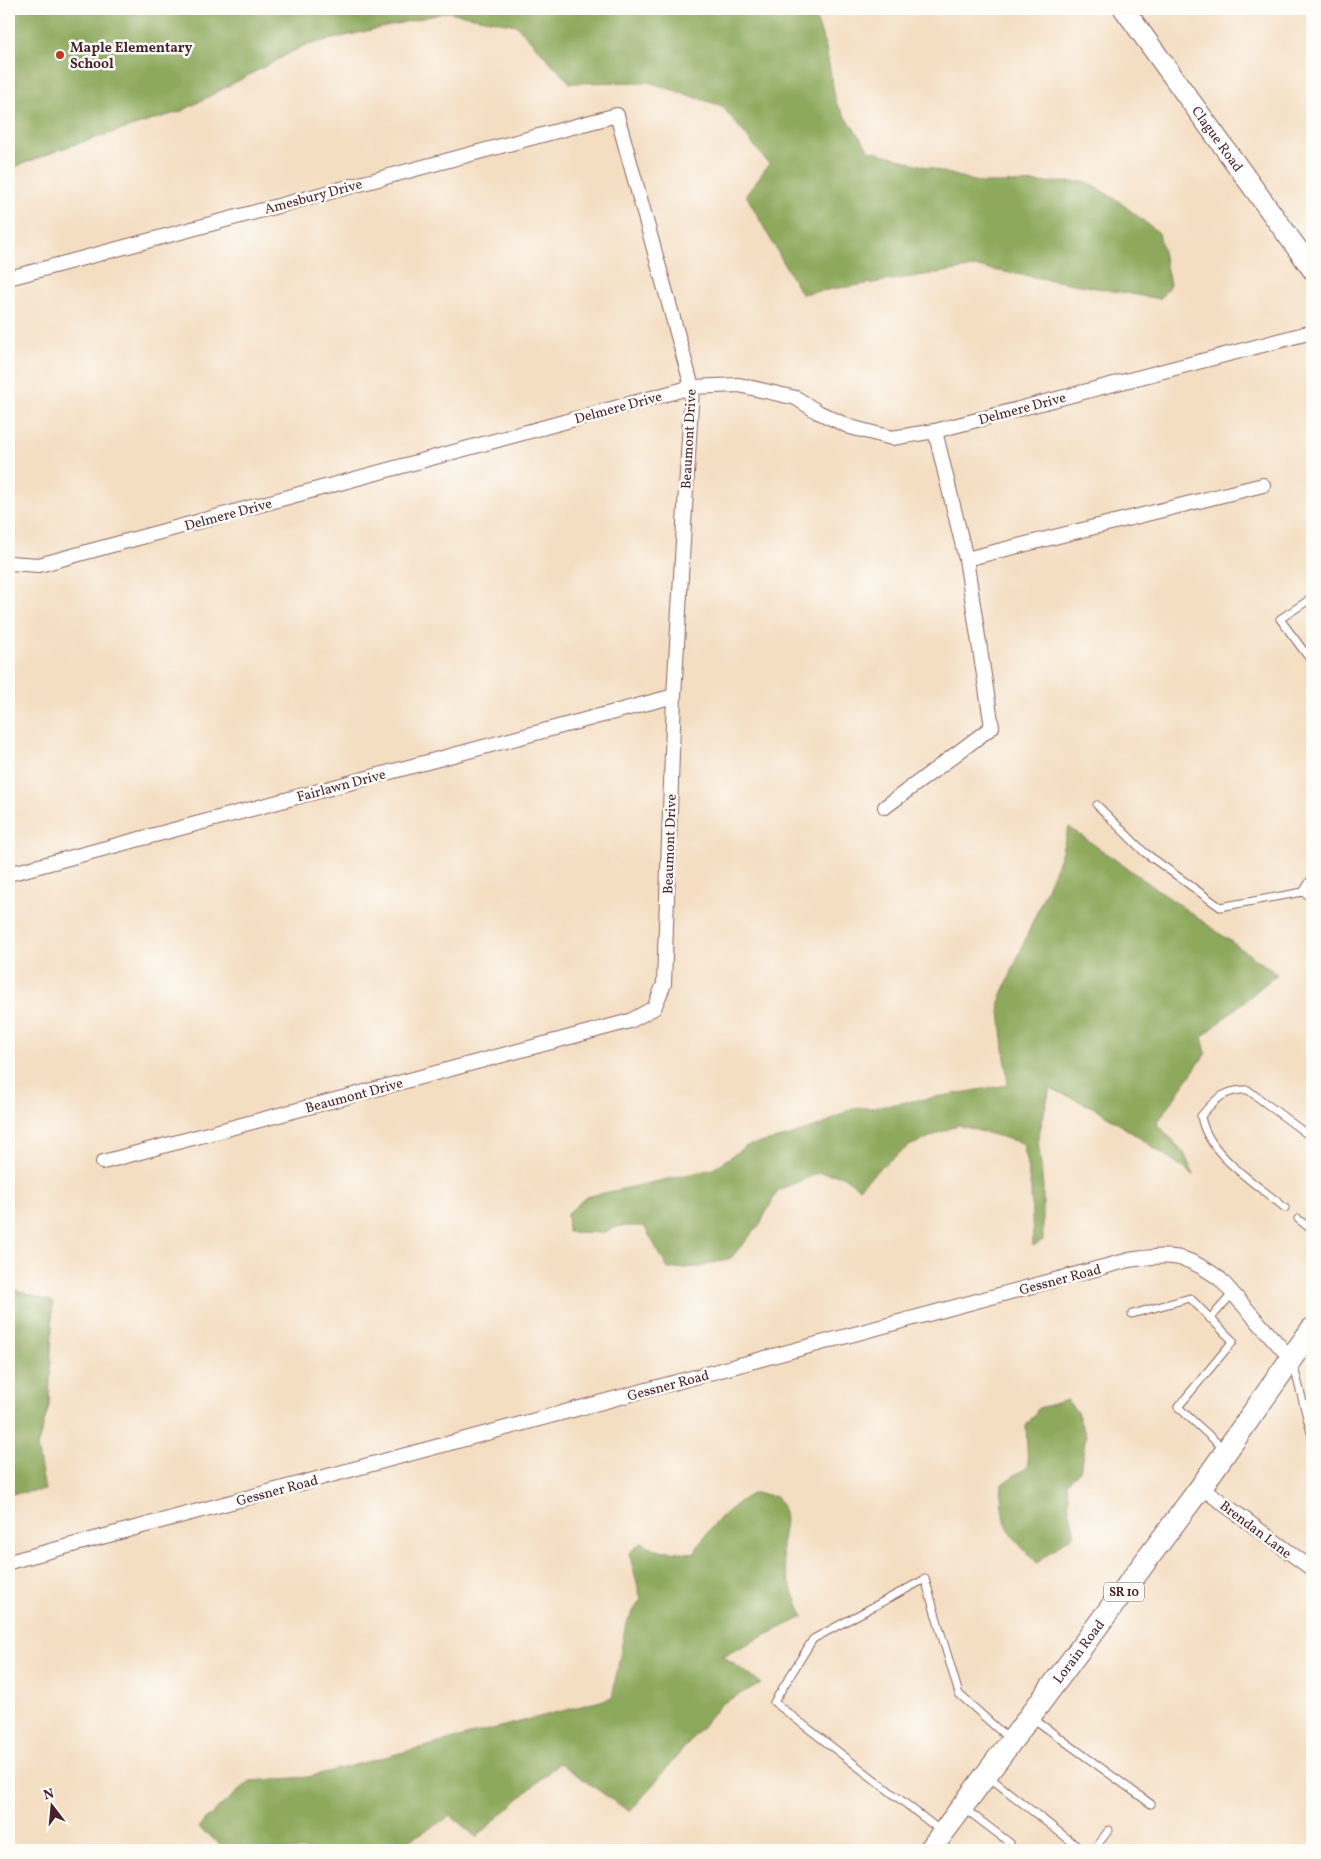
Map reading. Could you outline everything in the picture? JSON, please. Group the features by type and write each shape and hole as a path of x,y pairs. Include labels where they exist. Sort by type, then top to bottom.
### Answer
{"main road":[{"name":"Clague Road","path":"1124,9 1312,269"},
{"name":"Lorain Road","path":"930,1850 1201,1487 1312,1329"}],"street":[{"name":"Amesbury Drive","path":"9,278 617,115"},
{"name":"Beaumont Drive","path":"103,1162 630,1022 654,1008 664,984 674,696 692,387 617,115"},
{"name":"Delmere Drive","path":"9,563 39,565 692,387 739,385 796,398 818,412 850,427 892,438 935,431 1312,332"},
{"path":"886,807 992,727 966,559 935,431"},
{"path":"966,559 1263,485"},
{"name":"Fairlawn Drive","path":"9,874 674,696"},
{"name":"Gessner Road","path":"9,1562 1129,1260 1172,1256 1192,1260 1220,1279 1292,1360"},
{"name":"Brendan Lane","path":"1201,1487 1312,1569"}],"lane":[{"path":"1312,598 1280,619 1312,662"},
{"path":"1097,805 1144,852 1220,907 1303,892 1312,898"},
{"path":"1303,892 1312,878"},
{"path":"1285,1208 1215,1149 1203,1130 1202,1116 1216,1098 1234,1089 1248,1090 1312,1138"},
{"path":"1298,1219 1312,1230"},
{"path":"1210,1319 1233,1293"},
{"path":"1132,1314 1190,1298 1233,1341 1178,1407 1226,1451"},
{"path":"1292,1360 1312,1437"},
{"path":"943,1833 774,1702 813,1639 924,1579 959,1694 1012,1742"},
{"path":"1031,1717 1152,1804"},
{"path":"986,1776 1082,1850"},
{"path":"962,1807 1010,1843 1005,1850"},
{"path":"1093,1850 1109,1830"}],"green space":[{"path":"9,9 813,9 826,48 836,103 869,150 981,183 1087,182 1117,200 1159,233 1170,285 1160,299 976,267 801,294 746,195 769,164 722,106 648,82 570,83 516,25 448,12 303,46 182,111 67,147 9,169"},
{"path":"1069,827 1277,974 1202,1037 1206,1053 1157,1123 1184,1153 1194,1175 1097,1109 1050,1088 1038,1139 1043,1186 1043,1240 1033,1246 1031,1189 1023,1143 958,1125 909,1146 883,1165 859,1188 841,1175 819,1173 778,1190 760,1224 731,1258 700,1267 668,1269 644,1226 620,1226 602,1233 568,1232 567,1214 586,1197 713,1169 746,1146 786,1137 822,1125 852,1108 870,1108 1008,1085 999,1002 1060,857"},
{"path":"9,1288 53,1302 49,1406 37,1447 45,1490 9,1494"},
{"path":"1067,1400 1077,1412 1086,1436 1080,1471 1067,1483 1069,1508 1075,1533 1037,1563 1013,1537 1004,1519 1001,1497 1002,1484 1028,1466 1026,1426 1039,1408"},
{"path":"753,1493 776,1496 784,1511 783,1559 787,1576 803,1617 723,1656 761,1683 721,1704 630,1812 559,1763 476,1837 451,1816 392,1850 228,1850 199,1828 204,1821 250,1781 308,1777 612,1698 626,1623 641,1599 629,1553 642,1542 656,1550 694,1553 719,1519"}],"place":[{"name":"Maple Elementary School","path":"60,55"}]}
